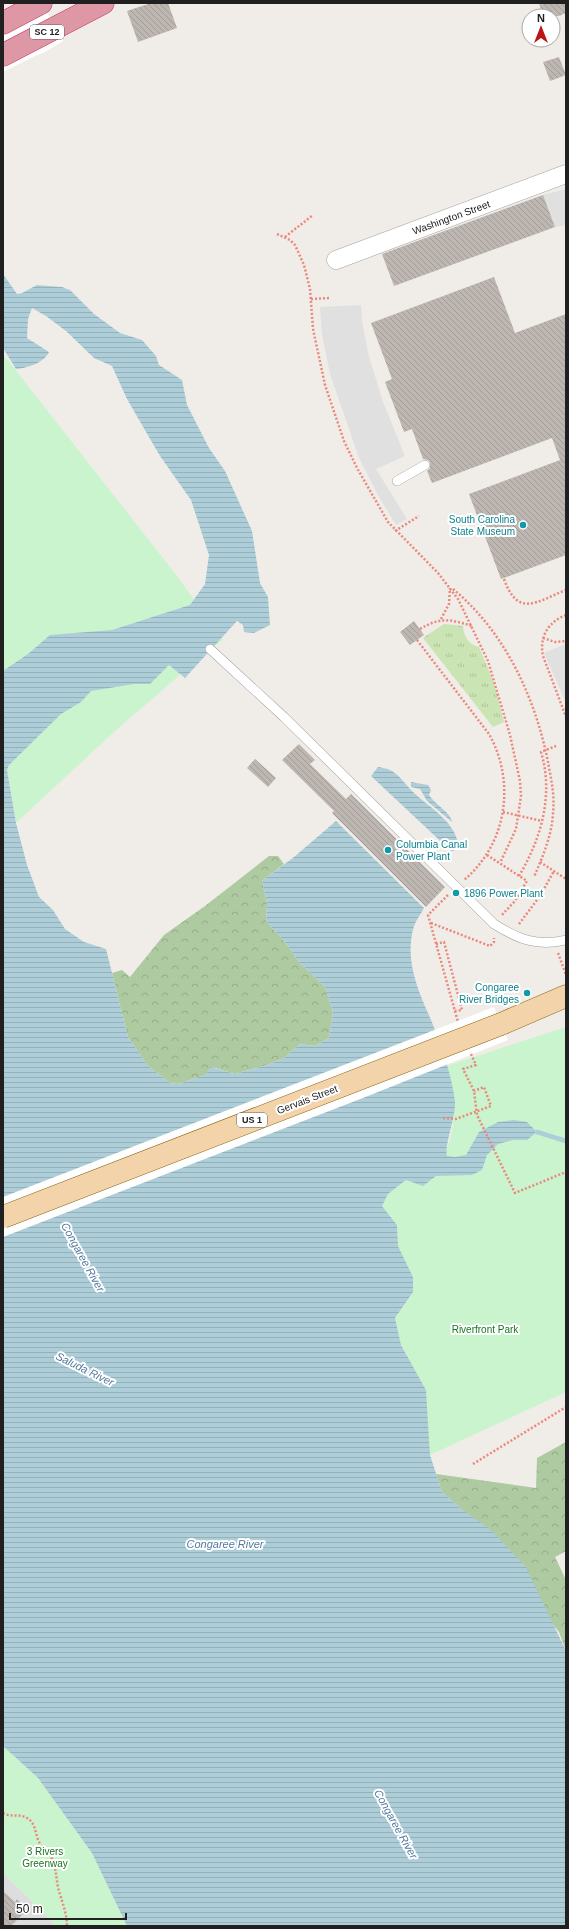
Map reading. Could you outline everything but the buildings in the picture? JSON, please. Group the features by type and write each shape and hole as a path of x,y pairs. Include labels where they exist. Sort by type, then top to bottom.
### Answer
{"highway":[{"name":"SC 12","path":"3,23 41,3"},
{"name":"SC 12","path":"3,55 97,6"}],"main road":[{"name":"Gervais Street","path":"3,1217 501,1024 566,996"}],"street":[{"name":"Washington Street","path":"336,260 566,174"}],"lane":[{"path":"397,481 425,465"},
{"path":"210,649 284,717 494,924 523,940 545,944 566,940"}],"path":[{"path":"285,237 313,215"},
{"path":"277,234 285,237 295,245 304,264 311,298 317,351 325,385 344,440 379,509 395,531 449,587 473,608 506,652 530,699 545,750 554,797 551,830 534,876"},
{"path":"311,298 330,298"},
{"path":"395,531 419,516"},
{"path":"504,579 510,594 515,600 522,603 534,603 566,590"},
{"path":"441,620 451,598 449,587"},
{"path":"449,587 463,606 490,667 510,735 520,781 520,816 513,839 500,863"},
{"path":"566,615 552,623 546,630 543,638 543,656 566,717"},
{"path":"420,629 441,620 455,621 472,626"},
{"path":"543,638 555,642 566,641"},
{"path":"417,640 482,723 495,745 503,778 503,812 496,837 487,855 475,871 454,884"},
{"path":"520,876 535,847 542,821 546,793 544,765 541,752 556,746"},
{"path":"503,812 542,821"},
{"path":"487,855 527,881 514,902 494,924"},
{"path":"540,862 566,879"},
{"path":"527,913 540,896 554,871"},
{"path":"430,922 486,944"},
{"path":"436,944 444,942 462,1010 454,1011"},
{"path":"554,942 566,975"},
{"path":"443,1118 456,1119 491,1106 484,1087 474,1091"},
{"path":"512,1188 514,1193 566,1172"},
{"path":"473,1464 566,1407"},
{"path":"3,1814 11,1817 18,1815 27,1818 34,1826 39,1842 50,1856 56,1870 58,1886 66,1911 67,1926"}],"shaded area":[{"path":"566,189 566,225 555,227 543,195"},
{"path":"361,305 362,321 368,353 383,402 405,456 376,469 407,519 396,525 379,497 359,458 330,374 322,334 320,307"},
{"path":"566,644 566,703 544,653"},
{"path":"3,1873 51,1920 54,1926 3,1926"}],"green space":[{"path":"3,354 177,576 223,640 210,649 116,730 16,823 7,770 3,768"},
{"path":"444,624 463,626 464,634 467,640 479,647 494,683 504,722 493,727 423,638"},
{"path":"269,856 278,856 284,864 262,881 267,904 266,921 285,942 300,963 325,987 333,1012 329,1038 315,1046 300,1044 284,1058 267,1065 235,1074 212,1067 205,1075 178,1084 170,1083 148,1066 128,1037 112,973 122,970 130,977 164,935 205,906"},
{"name":"Riverfront Park","path":"566,1027 566,1392 430,1455 426,1390 401,1345 395,1318 413,1292 413,1277 398,1246 397,1225 382,1206 388,1194 406,1180 423,1186 445,1152 452,1131 454,1109 446,1066"},
{"path":"566,1442 566,1551 555,1557 566,1580 566,1651 559,1632 460,1508 442,1492 436,1474 536,1488 537,1458"},
{"name":"3 Rivers Greenway","path":"3,1746 38,1778 92,1853 127,1926 54,1926 51,1920 3,1873"}],"water":[{"name":"Congaree River","path":"3,274 17,294 37,285 62,287 70,290 94,314 120,333 142,340 156,356 159,365 182,380 187,405 209,448 225,471 252,531 260,583 268,597 270,625 254,633 244,632 243,625 237,621 185,678 169,665 150,684 134,684 91,691 81,702 61,714 9,765 7,770 16,823 27,865 39,897 53,910 65,929 84,942 106,949 128,1037 148,1066 170,1083 178,1084 205,1075 211,1067 235,1074 267,1065 284,1058 300,1044 315,1046 329,1038 333,1012 325,987 300,963 285,942 266,921 267,904 262,881 294,857 336,821 424,908 414,926 411,939 412,963 417,986 446,1060 454,1092 455,1108 447,1145 447,1156 455,1157 466,1155 479,1132 498,1122 514,1120 527,1122 537,1132 527,1140 513,1140 498,1144 487,1155 482,1170 472,1175 436,1176 423,1186 406,1180 388,1194 382,1206 397,1225 398,1246 413,1277 413,1292 395,1318 401,1345 426,1390 430,1455 442,1492 460,1508 491,1530 526,1567 566,1651 566,1926 127,1926 92,1853 38,1778 3,1746 3,671 28,654 50,635 112,630 190,605 205,584 209,555 191,500 160,456 127,399 112,366 94,358 66,331 46,316 32,308 28,319 27,338 49,352 47,356 39,362 30,366 16,369 3,348"},
{"path":"378,767 388,769 397,774 412,791 440,814 452,828 456,836 458,844 454,851 451,851 371,776"},
{"path":"411,782 428,785 431,790 429,795 446,812 452,822 427,801 420,789 411,787"}],"pier":[{"path":"15,3 42,3 63,41 45,52 3,72 3,9"},
{"path":"494,1007 508,1040 368,1096 3,1237 3,1197"}],"waterway":[{"path":"537,1132 566,1141"}],"place":[{"name":"South Carolina State Museum","path":"523,525"},
{"name":"Columbia Canal Power Plant","path":"388,850"},
{"name":"1896 Power Plant","path":"456,893"},
{"name":"Congaree River Bridges","path":"527,993"}],"water label":[{"name":"Saluda River","path":"85,1369"}]}
